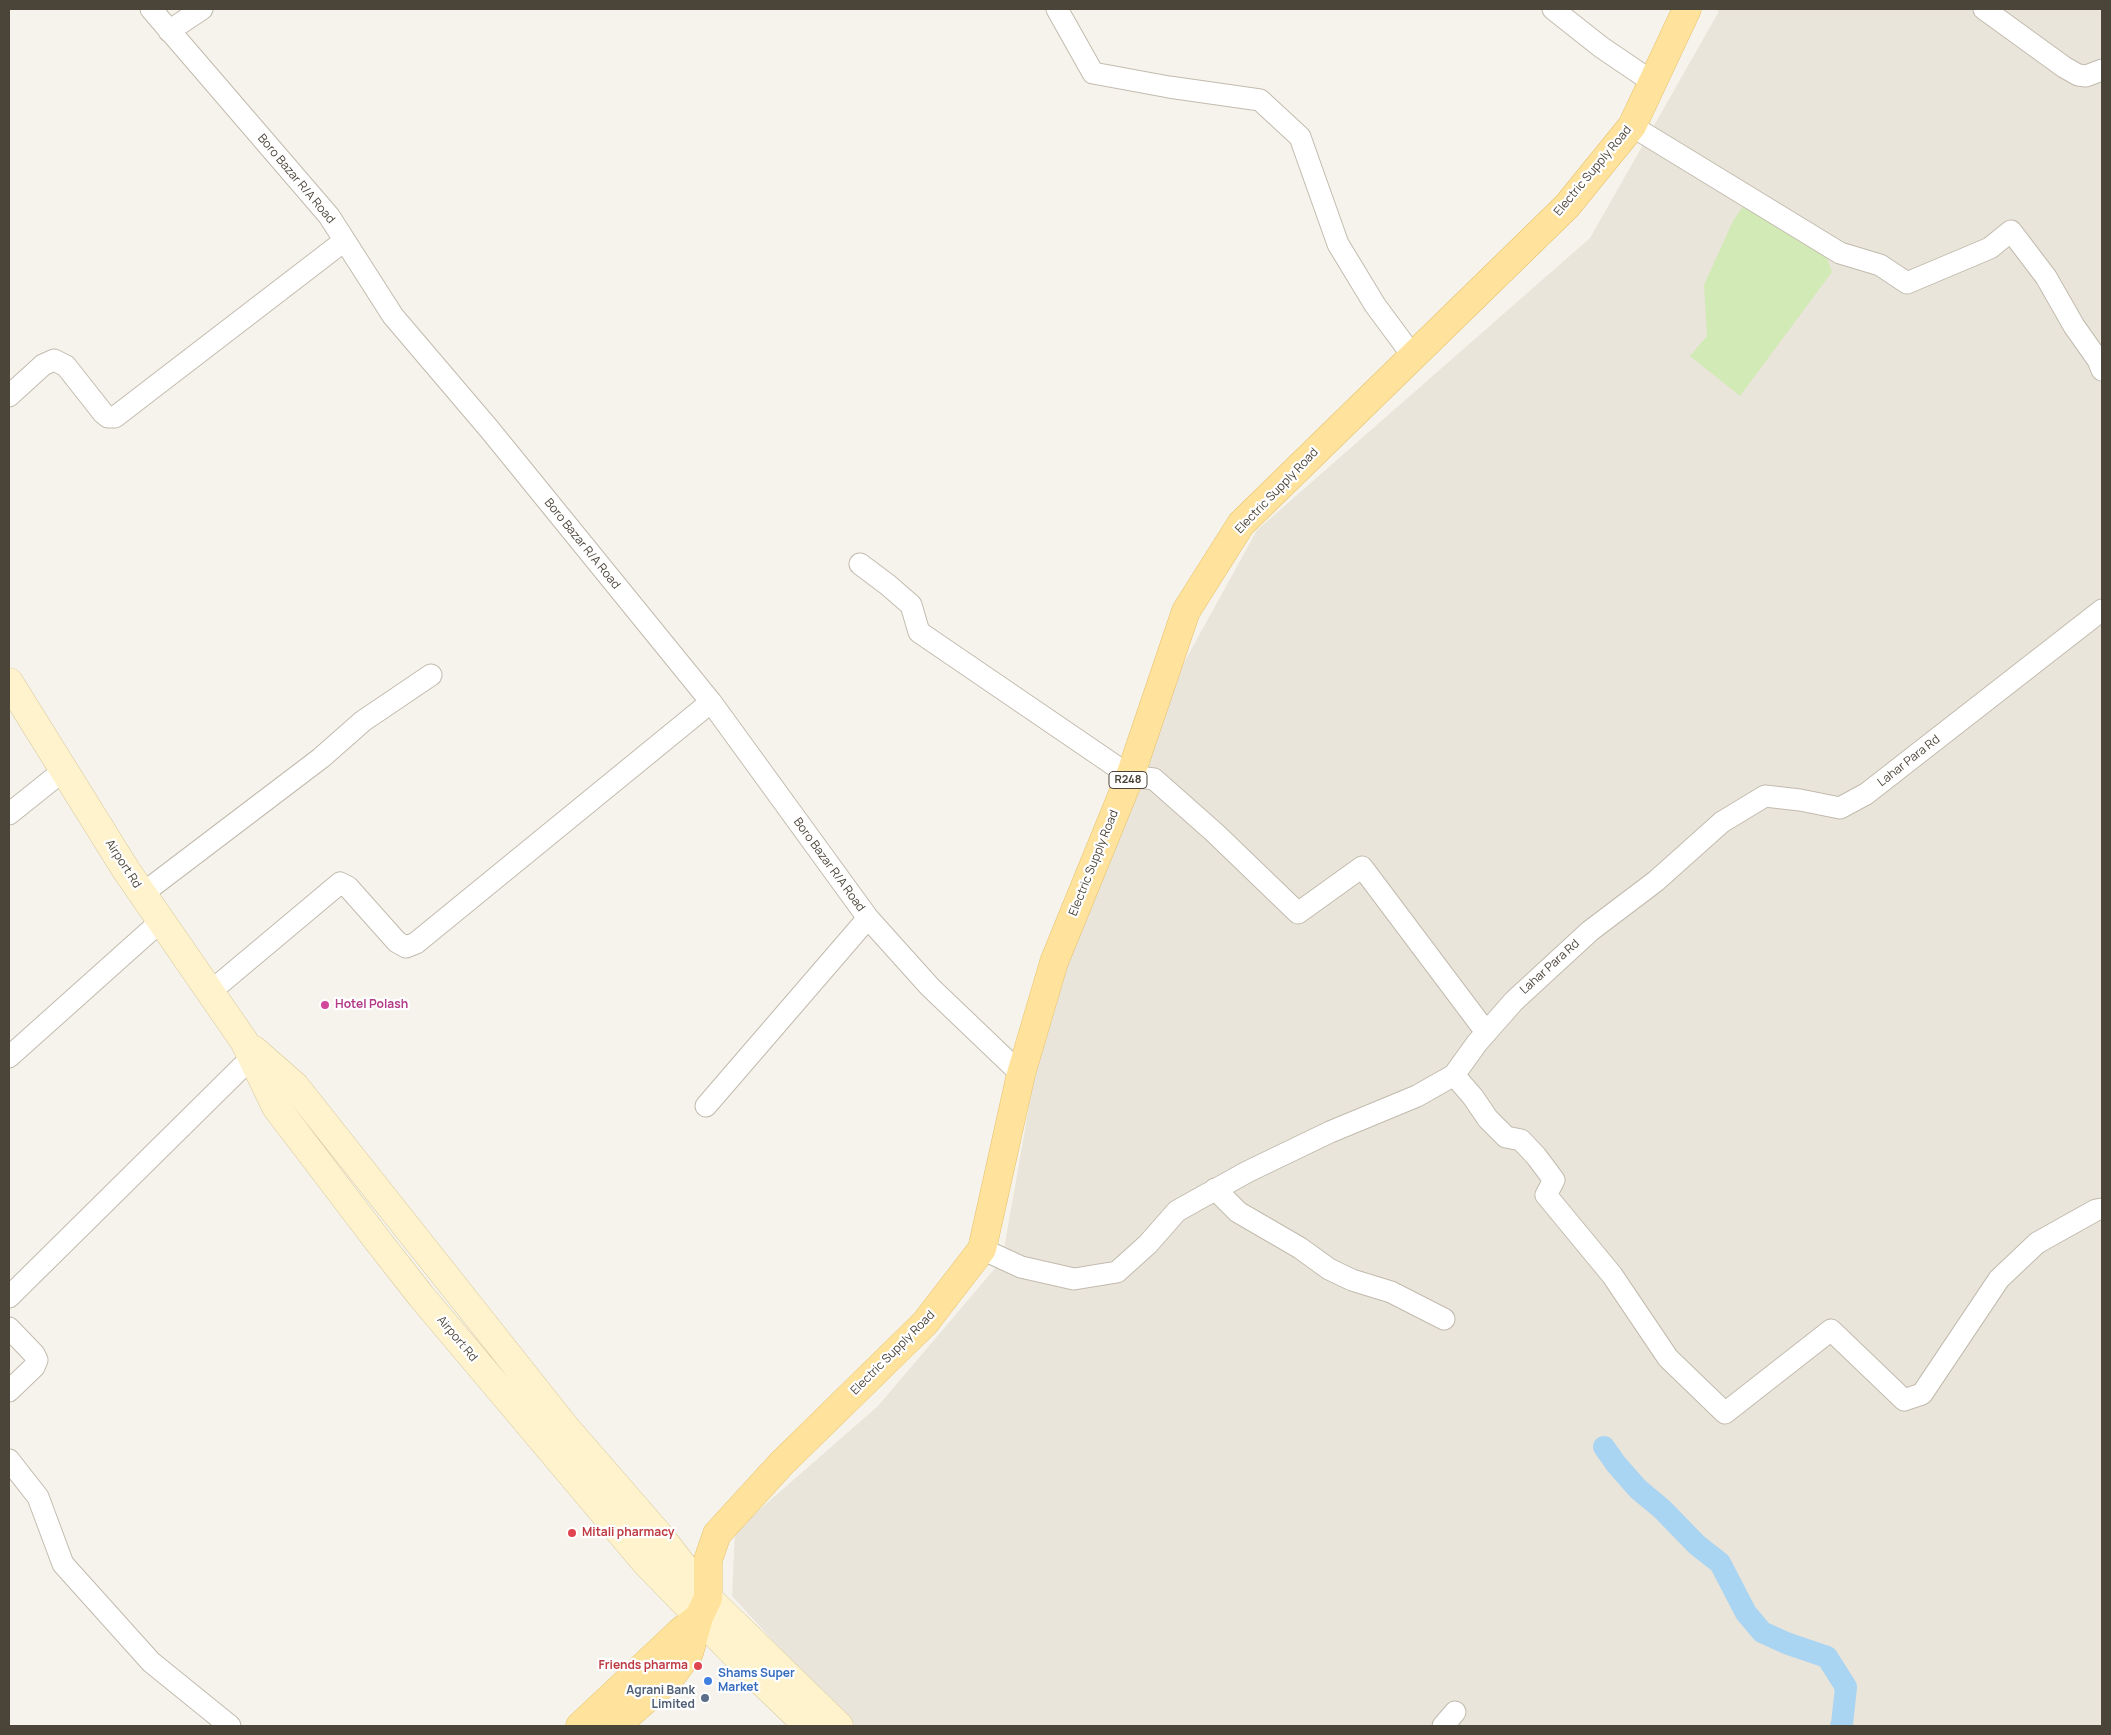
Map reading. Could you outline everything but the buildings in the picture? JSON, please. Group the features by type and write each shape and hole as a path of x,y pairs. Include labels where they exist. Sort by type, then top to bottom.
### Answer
{"main road":[{"name":"Electric Supply Road","path":"616,1726 670,1678 689,1652 703,1607 708,1560 717,1534 782,1463 925,1323 982,1249 1021,1074 1054,962 1130,776 1186,612 1241,524 1412,355 1567,206 1632,126 1654,83 1687,9"},
{"name":"Airport Rd","path":"9,682 142,894 248,1049 295,1086 566,1428 659,1535 703,1607"},
{"path":"580,1726 680,1632 703,1607"},
{"path":"703,1607 756,1676 808,1726"},
{"path":"703,1607 839,1726"}],"street":[{"name":"Boro Bazar R/A Road","path":"151,9 329,216 393,316 490,430 711,702 868,918 930,987 1021,1074"},
{"path":"170,31 202,9"},
{"path":"1057,9 1093,73 1169,87 1260,100 1300,137 1338,244 1375,305 1412,355"},
{"path":"1552,9 1601,47 1654,83"},
{"path":"1984,9 2078,75 2086,76 2102,70"},
{"path":"1632,126 1840,254 1880,265 1907,283 1990,248 2011,232 2046,277 2074,326 2098,360 2102,370"},
{"path":"9,396 43,365 54,360 66,366 103,413 108,417 115,417 344,241"},
{"path":"860,564 911,605 919,632 1130,776 1154,779 1215,833 1298,912 1362,867 1486,1032"},
{"name":"Lahar Para Rd","path":"982,1249 1021,1267 1074,1279 1117,1272 1148,1244 1177,1211 1215,1189 1330,1132 1417,1096 1454,1075 1486,1032 1514,1001 1590,931 1656,881 1722,822 1765,796 1800,800 1840,808 1866,794 2102,610"},
{"path":"142,894 321,758 363,721 431,675"},
{"path":"210,992 340,883 348,887 397,942 406,947 416,943 711,702"},
{"path":"9,814 64,770"},
{"path":"706,1106 868,918"},
{"path":"9,1057 161,921"},
{"path":"9,1297 248,1049"},
{"path":"1454,1075 1473,1097 1488,1119 1506,1137 1521,1140 1536,1156 1554,1180 1546,1195 1612,1275 1668,1358 1725,1413 1831,1330 1904,1400 1922,1394 1999,1279 2037,1244 2096,1210 2102,1209"},
{"path":"1215,1189 1238,1212 1300,1248 1329,1269 1352,1280 1391,1292 1444,1319"},
{"path":"9,1328 34,1354 36,1360 34,1367 9,1392"},
{"path":"9,1460 38,1497 63,1564 151,1662 230,1726"}],"shaded area":[{"path":"1718,9 2102,9 2102,1726 855,1726 837,1711 732,1596 735,1531 878,1406 1002,1260 1048,999 1170,688 1257,530 1590,238 1718,13"}],"green space":[{"path":"1746,202 1826,256 1832,272 1740,396 1690,356 1707,336 1704,285 1733,221"}],"waterway":[{"path":"1604,1447 1638,1489 1662,1509 1697,1545 1720,1563 1746,1613 1762,1632 1786,1643 1827,1657 1846,1687 1841,1726"}],"place":[{"name":"Hotel Polash","path":"325,1005"},
{"name":"Mitali pharmacy","path":"572,1533"},
{"name":"Friends pharma","path":"698,1666"},
{"name":"Shams Super Market","path":"708,1681"},
{"name":"Agrani Bank Limited","path":"705,1698"}]}
